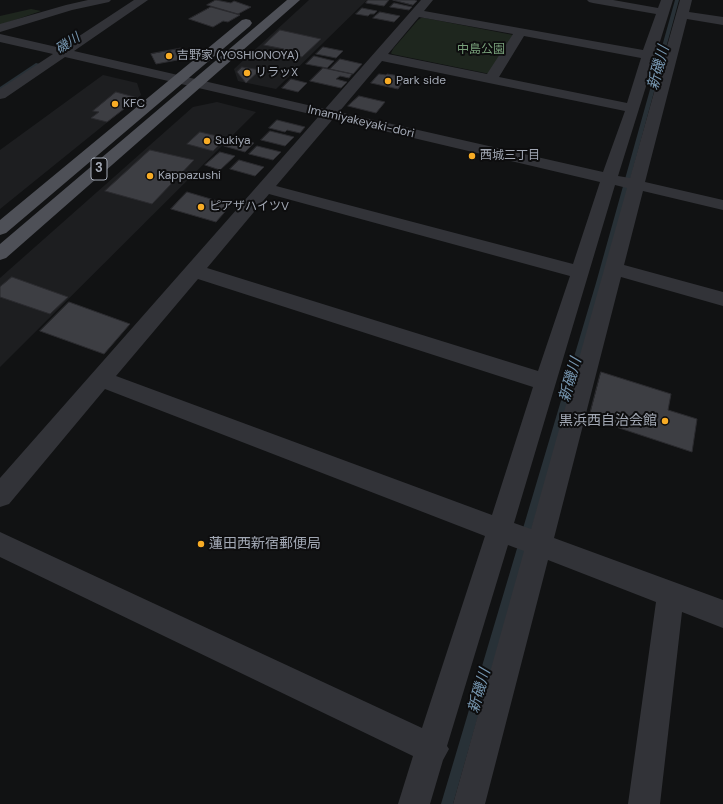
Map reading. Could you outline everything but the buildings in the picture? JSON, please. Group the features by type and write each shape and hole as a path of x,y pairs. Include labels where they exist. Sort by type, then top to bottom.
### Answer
{"main road":[{"name":"3","path":"0,254 294,0"},
{"name":"3","path":"0,229 177,79 254,17"}],"street":[{"path":"0,95 142,0"},
{"path":"0,496 427,0"},
{"path":"414,804 608,179 633,108 648,55 665,6 593,0"},
{"path":"469,804 686,0"},
{"path":"0,28 70,7 96,1"},
{"path":"416,13 648,55"},
{"path":"682,15 723,21"},
{"path":"491,79 521,32"},
{"name":"Imamiyakeyaki-dori","path":"0,38 723,205"},
{"path":"29,59 46,48"},
{"path":"378,56 633,108"},
{"path":"265,188 580,272"},
{"path":"614,269 723,299"},
{"path":"194,271 545,382"},
{"path":"101,379 723,614"},
{"path":"0,544 432,749"},
{"path":"644,804 671,594"}],"shaded area":[{"path":"309,0 367,0 276,89 238,81 234,69"},
{"path":"103,75 137,83 141,95 0,209 0,150"},
{"path":"217,102 256,112 0,367 0,278 193,107"}],"green space":[{"path":"31,9 41,11 0,25 0,16"},
{"name":"中島公園","path":"421,18 513,35 490,74 392,54 393,49"}],"waterway":[{"name":"新磯川","path":"447,804 599,283 677,0"},
{"name":"磯川","path":"0,89 38,64"}],"place":[{"name":"吉野家 (YOSHIONOYA)","path":"169,56"},
{"name":"リラッX","path":"247,73"},
{"name":"Park side","path":"388,81"},
{"name":"KFC","path":"115,104"},
{"name":"Sukiya","path":"207,141"},
{"name":"西城三丁目","path":"472,156"},
{"name":"Kappazushi","path":"150,176"},
{"name":"ピアザハイツV","path":"201,207"},
{"name":"黒浜西自治会館","path":"665,421"},
{"name":"蓮田西新宿郵便局","path":"201,544"}]}
